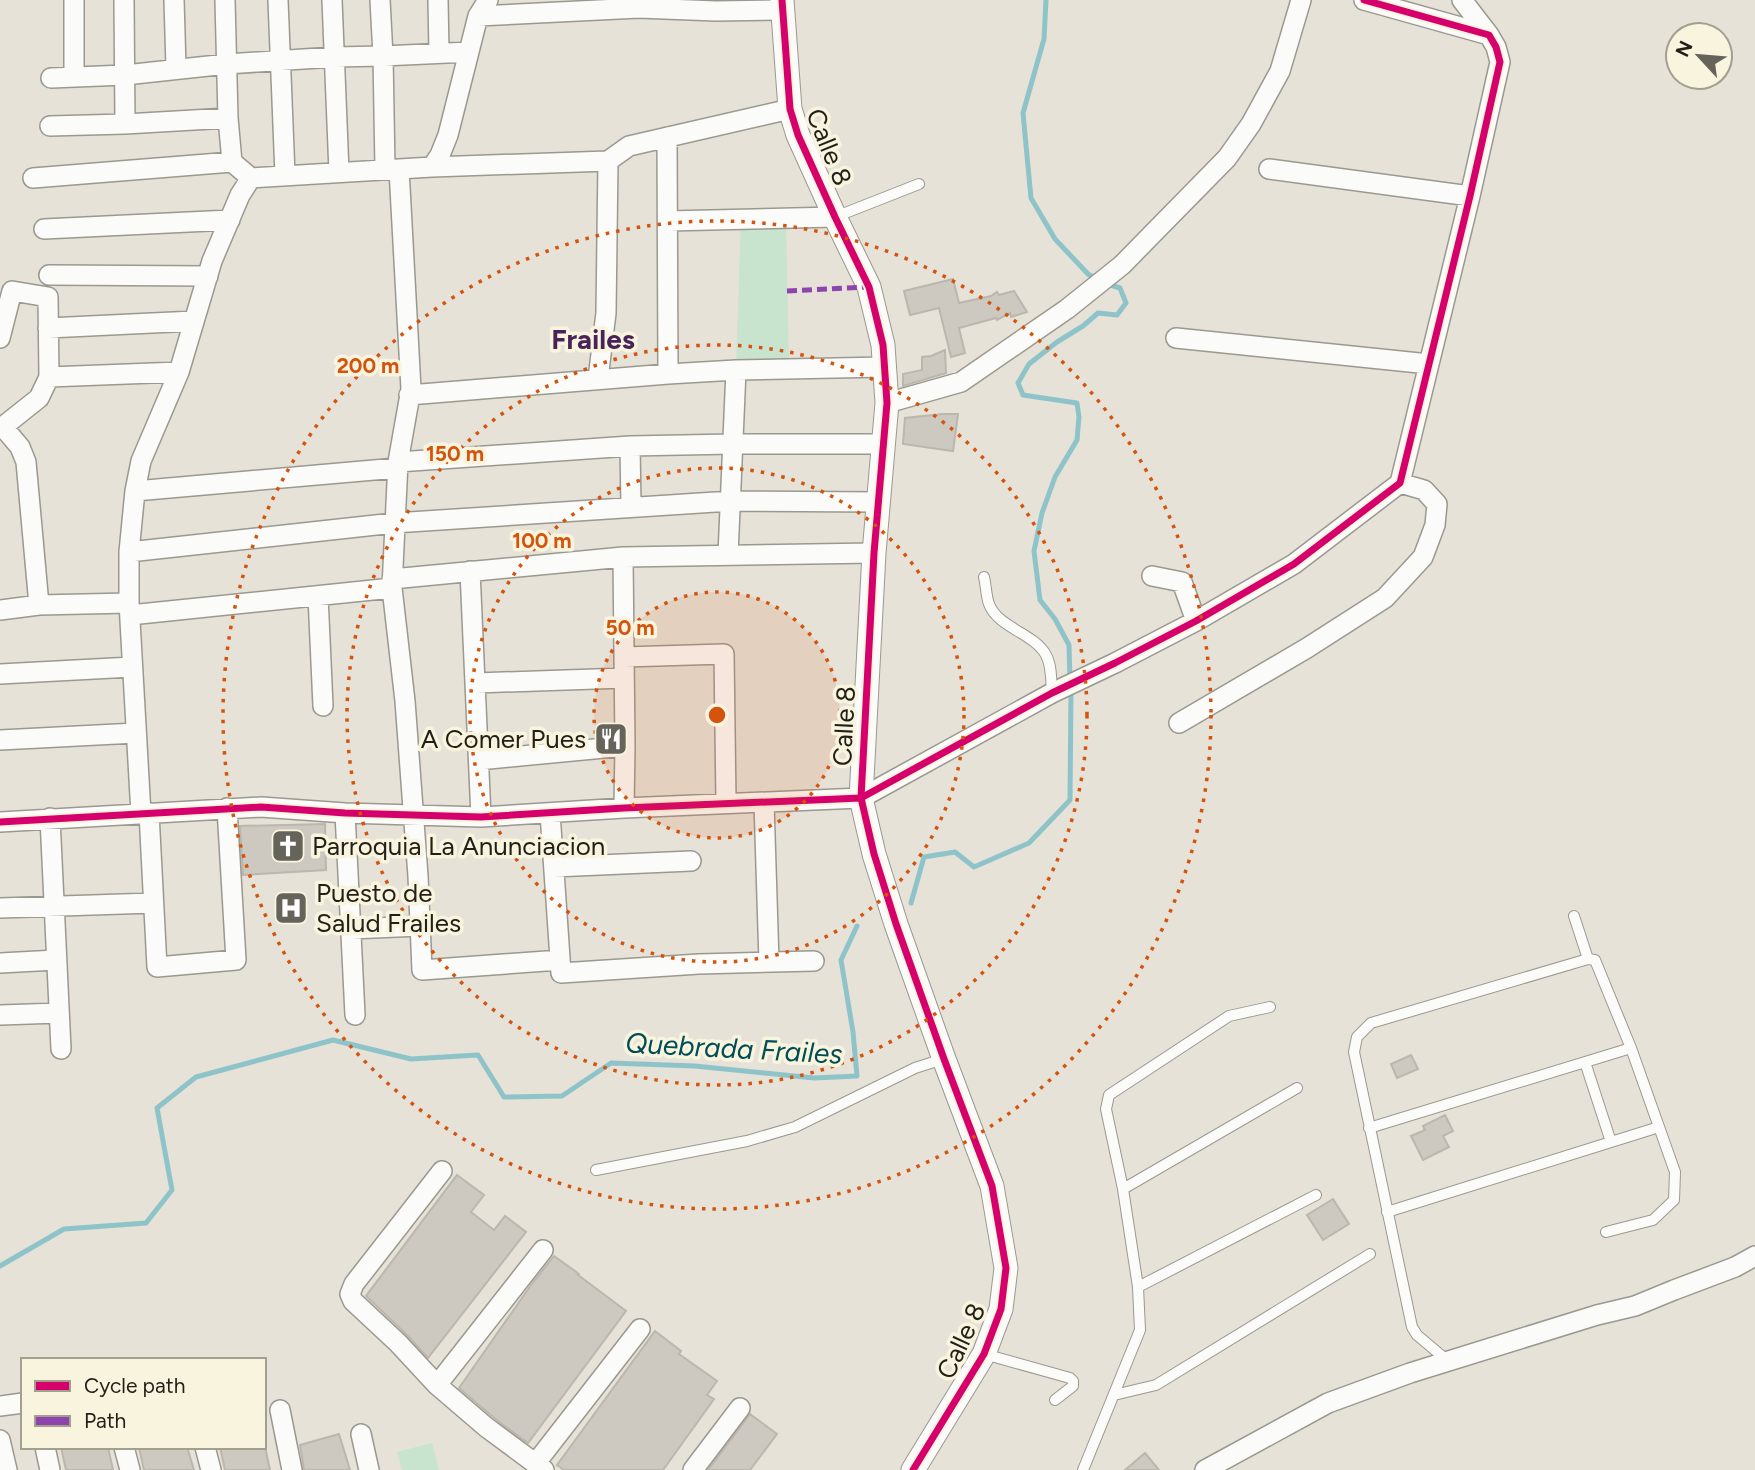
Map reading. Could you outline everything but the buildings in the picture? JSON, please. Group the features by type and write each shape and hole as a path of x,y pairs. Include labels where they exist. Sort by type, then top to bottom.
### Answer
{"street":[{"path":"74,0 74,77"},
{"path":"124,0 125,124"},
{"path":"174,0 176,68"},
{"path":"225,0 232,162"},
{"path":"278,0 285,175"},
{"path":"332,0 339,172"},
{"path":"380,0 411,389 398,465 392,584 414,816 422,970 560,960"},
{"path":"438,0 439,53"},
{"path":"887,403 961,382 1067,309 1122,265 1227,158 1251,124 1279,71 1301,0"},
{"path":"1364,0 1489,35"},
{"path":"0,822 261,807 345,813 481,817 861,798 1057,691 1196,621 1294,564 1400,483 1500,62 1489,35 1462,0"},
{"path":"432,167 448,135 483,8 716,11 782,5"},
{"name":"Calle 8","path":"782,5 790,109 798,135 869,287 883,345 887,403 874,553 861,798 874,854 896,924 992,1186 1006,1268 1001,1309 984,1354 913,1470"},
{"path":"51,78 125,75 176,68 334,57 469,52"},
{"path":"33,178 232,162 251,178 432,167 608,161 629,146 790,109"},
{"path":"50,126 228,118"},
{"path":"667,137 668,374"},
{"path":"598,379 606,313 608,161"},
{"path":"1269,169 1470,196"},
{"path":"227,808 236,960 157,967 132,667 129,552 135,491 141,461 179,372 212,261 240,195 251,178"},
{"path":"668,221 835,217"},
{"path":"44,229 230,219"},
{"path":"49,275 208,276"},
{"path":"0,338 12,291 48,297 49,377 38,398 2,429 20,447 26,461 40,606"},
{"path":"48,328 194,321"},
{"path":"1175,338 1429,364"},
{"path":"409,395 736,370 885,368"},
{"path":"728,555 736,370"},
{"path":"49,377 179,372"},
{"path":"135,491 630,446 884,444"},
{"path":"630,446 631,508"},
{"path":"1180,723 1385,598 1423,556 1435,525 1437,504 1424,490 1400,483"},
{"path":"129,552 394,523 731,501 878,502"},
{"path":"0,610 40,606 130,609 318,596 470,571 623,557 874,553"},
{"path":"623,557 624,808"},
{"path":"470,571 481,817"},
{"path":"1152,576 1182,582 1203,582"},
{"path":"1182,582 1196,621"},
{"path":"318,596 323,706"},
{"path":"624,657 724,654 726,803"},
{"path":"0,674 132,667"},
{"path":"476,683 624,678"},
{"path":"0,740 136,733"},
{"path":"479,760 625,746"},
{"path":"764,803 769,962"},
{"path":"345,813 355,1015"},
{"path":"550,813 561,973 699,964 814,961"},
{"path":"50,818 61,1049"},
{"path":"554,867 691,861"},
{"path":"0,908 153,903"},
{"path":"351,929 420,926"},
{"path":"0,963 57,960"},
{"path":"0,1015 59,1013"},
{"path":"442,1171 354,1284 350,1294 353,1301 398,1343 437,1385 486,1427 539,1467 640,1329"},
{"path":"437,1385 543,1250"},
{"path":"1205,1470 1328,1403 1410,1373 1597,1315 1635,1306 1735,1267 1755,1256"},
{"path":"0,1406 21,1402"},
{"path":"693,1470 740,1409"},
{"path":"280,1410 292,1470"},
{"path":"361,1434 369,1470"},
{"path":"0,1440 7,1470"},
{"path":"45,1449 50,1470"},
{"path":"125,1449 130,1470"},
{"path":"206,1449 211,1470"}],"lane":[{"path":"835,217 919,184"},
{"path":"984,577 990,606 1002,620 1028,637 1045,654 1057,691"},
{"path":"1574,916 1588,959"},
{"path":"1449,1362 1417,1335 1412,1327 1354,1052 1357,1037 1371,1023 1588,959 1595,960 1631,1048 1675,1172 1674,1200 1653,1220 1606,1232"},
{"path":"1083,1470 1140,1329 1138,1287 1123,1189 1106,1109 1109,1095 1229,1016 1270,1007"},
{"path":"1369,1128 1631,1048"},
{"path":"596,1170 747,1141 795,1127 915,1068 944,1059"},
{"path":"1585,1062 1611,1142"},
{"path":"1123,1189 1297,1088"},
{"path":"1387,1212 1659,1127"},
{"path":"1138,1287 1316,1195"},
{"path":"1114,1395 1156,1385 1370,1255"},
{"path":"984,1354 1070,1378 1073,1386 1055,1400"}],"green space":[{"path":"786,218 789,370 736,370 741,219"},
{"path":"432,1443 439,1470 402,1470 397,1452"}],"waterway":[{"name":"Quebrada Frailes","path":"1046,0 1044,39 1023,113 1031,198 1055,239 1088,274 1098,280"},
{"name":"Quebrada Frailes","path":"1070,681 1069,645 1055,619 1040,600 1034,551 1042,513 1055,477 1077,440 1077,403 1023,395 1018,383 1029,364 1098,313 1117,315 1126,303 1120,288 1107,284"},
{"name":"Quebrada Frailes","path":"911,903 924,857 955,852 974,867 1029,843 1070,800 1071,690"},
{"name":"Quebrada Frailes","path":"0,1266 64,1229 146,1223 172,1190 157,1108 196,1077 333,1040 411,1059 478,1055 504,1097 562,1096 611,1063 695,1066 814,1078 857,1076 841,960 857,926"}],"marked path":[{"path":"787,291 869,287"}],"cycle path":[{"path":"782,0 790,109 798,135 869,287 883,345 887,403 874,553 861,798 874,854 896,924 992,1186 1006,1268 1001,1309 984,1354 913,1470"},
{"path":"0,822 261,807 345,813 481,817 861,798 1052,693 1196,621 1294,564 1400,483 1500,62 1489,35 1364,0"}],"place":[{"name":"A Comer Pues","path":"611,739"},
{"name":"Parroquia La Anunciacion","path":"288,846"},
{"name":"Puesto de Salud Frailes","path":"291,908"}],"district":[{"name":"Frailes","path":"593,339"}]}
